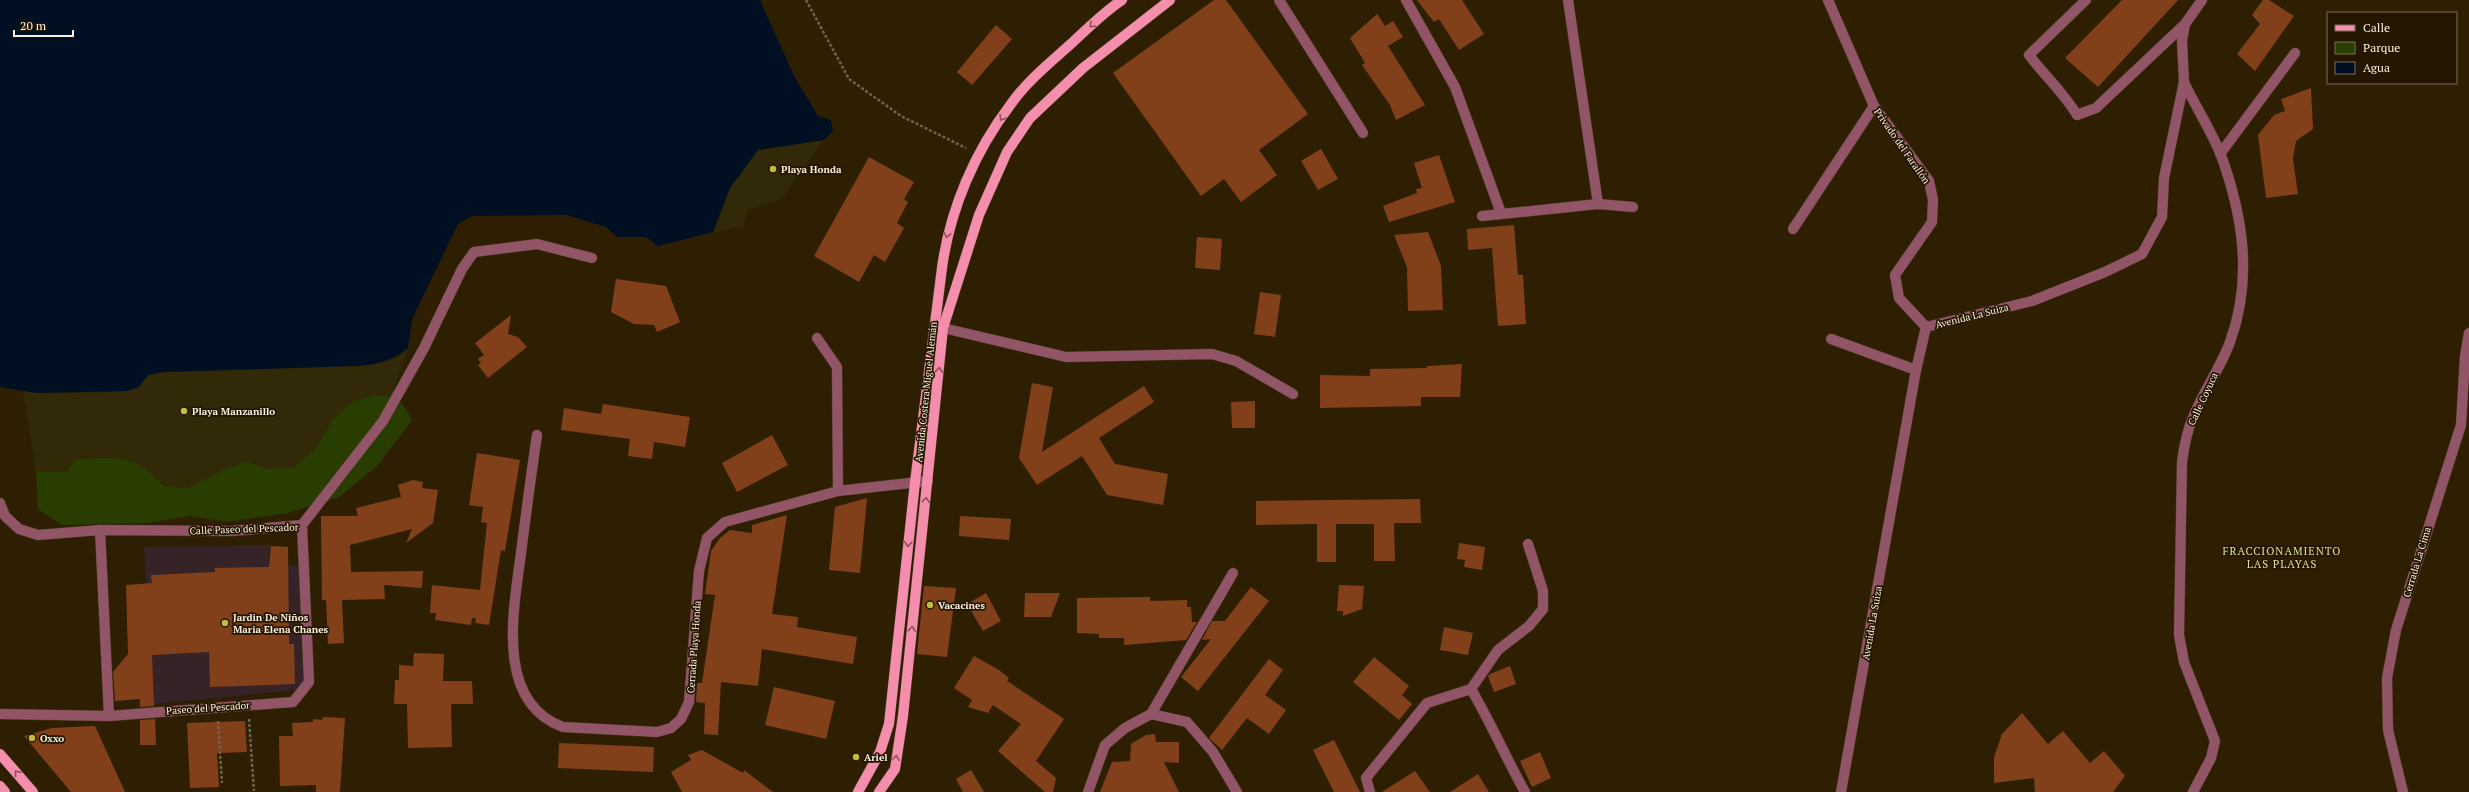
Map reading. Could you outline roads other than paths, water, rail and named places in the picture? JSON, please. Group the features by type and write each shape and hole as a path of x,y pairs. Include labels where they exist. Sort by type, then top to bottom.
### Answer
{"main road":[{"name":"Avenida Costera Miguel Alemán","path":"858,792 880,752 889,724 915,482 946,235 953,213 979,154 1011,103 1038,73 1104,12 1122,0"},
{"name":"Avenida Costera Miguel Alemán","path":"879,792 895,769 928,481 943,328 979,215 1007,152 1030,118 1083,68 1170,0"},
{"path":"0,754 34,792"},
{"path":"0,786 5,792"}],"street":[{"path":"1279,0 1363,133"},
{"path":"1406,0 1455,87 1501,213"},
{"path":"1568,0 1598,204"},
{"name":"Privado del Farallón","path":"1828,0 1874,106 1929,181 1933,200 1932,222 1895,275 1899,298 1926,327"},
{"path":"2086,0 2030,55 2042,72 2069,100 2077,115 2096,108 2185,24"},
{"name":"Avenida La Suiza","path":"1841,792 1916,370 1926,327 2032,301 2105,272 2142,254 2162,217 2164,178 2184,82 2182,41 2185,24 2202,0"},
{"path":"2220,154 2295,53"},
{"name":"Calle Coyuca","path":"2184,82 2220,154 2235,201 2244,242 2243,274 2239,308 2230,342 2194,415 2185,439 2182,462 2179,635 2184,662 2215,741 2211,758 2194,792"},
{"path":"1793,229 1874,106"},
{"path":"1482,216 1598,204 1633,207"},
{"path":"302,525 383,421 424,348 462,269 474,252 537,244 592,258"},
{"path":"943,328 1066,357 1212,354 1236,361 1293,394"},
{"name":"Cerrada La Cima","path":"2404,792 2388,730 2387,678 2396,630 2462,425 2465,356 2469,333"},
{"path":"817,338 837,367 838,492"},
{"path":"1831,339 1916,370"},
{"name":"Cerrada Playa Honda","path":"537,435 511,634 517,674 528,698 549,721 563,726 637,732 657,732 671,728 681,719 690,702 699,570 707,538 725,522 838,492 928,481"},
{"name":"Calle Paseo del Pescador","path":"0,503 5,516 19,529 38,535 100,530 230,531 302,525 308,682 301,691"},
{"path":"100,530 109,716"},
{"path":"1370,792 1366,778 1427,703 1471,689 1498,650 1529,626 1543,609 1543,591 1528,544"},
{"path":"1088,792 1105,745 1125,728 1151,714 1233,572"},
{"path":"1471,689 1489,719 1494,735 1525,792"},
{"name":"Paseo del Pescador","path":"0,714 109,716 248,704 293,702 301,691"},
{"path":"1151,714 1187,722 1213,752 1237,792"}],"water":[{"path":"0,0 760,0 794,76 818,116 831,120 833,131 824,140 758,150 730,188 713,232 658,246 646,237 617,237 606,227 567,215 472,216 458,224 412,319 408,348 391,359 357,366 164,372 148,375 139,387 126,391 37,393 0,387"}],"place":[{"name":"Playa Honda","path":"773,169"},
{"name":"Playa Manzanillo","path":"184,411"},
{"name":"Vacacines","path":"930,605"},
{"name":"Jardin De Niños Maria Elena Chanes","path":"225,623"},
{"name":"Oxxo","path":"32,738"},
{"name":"Ariel","path":"856,757"}],"district":[{"name":"FRACCIONAMIENTO LAS PLAYAS","path":"2282,557"}]}
